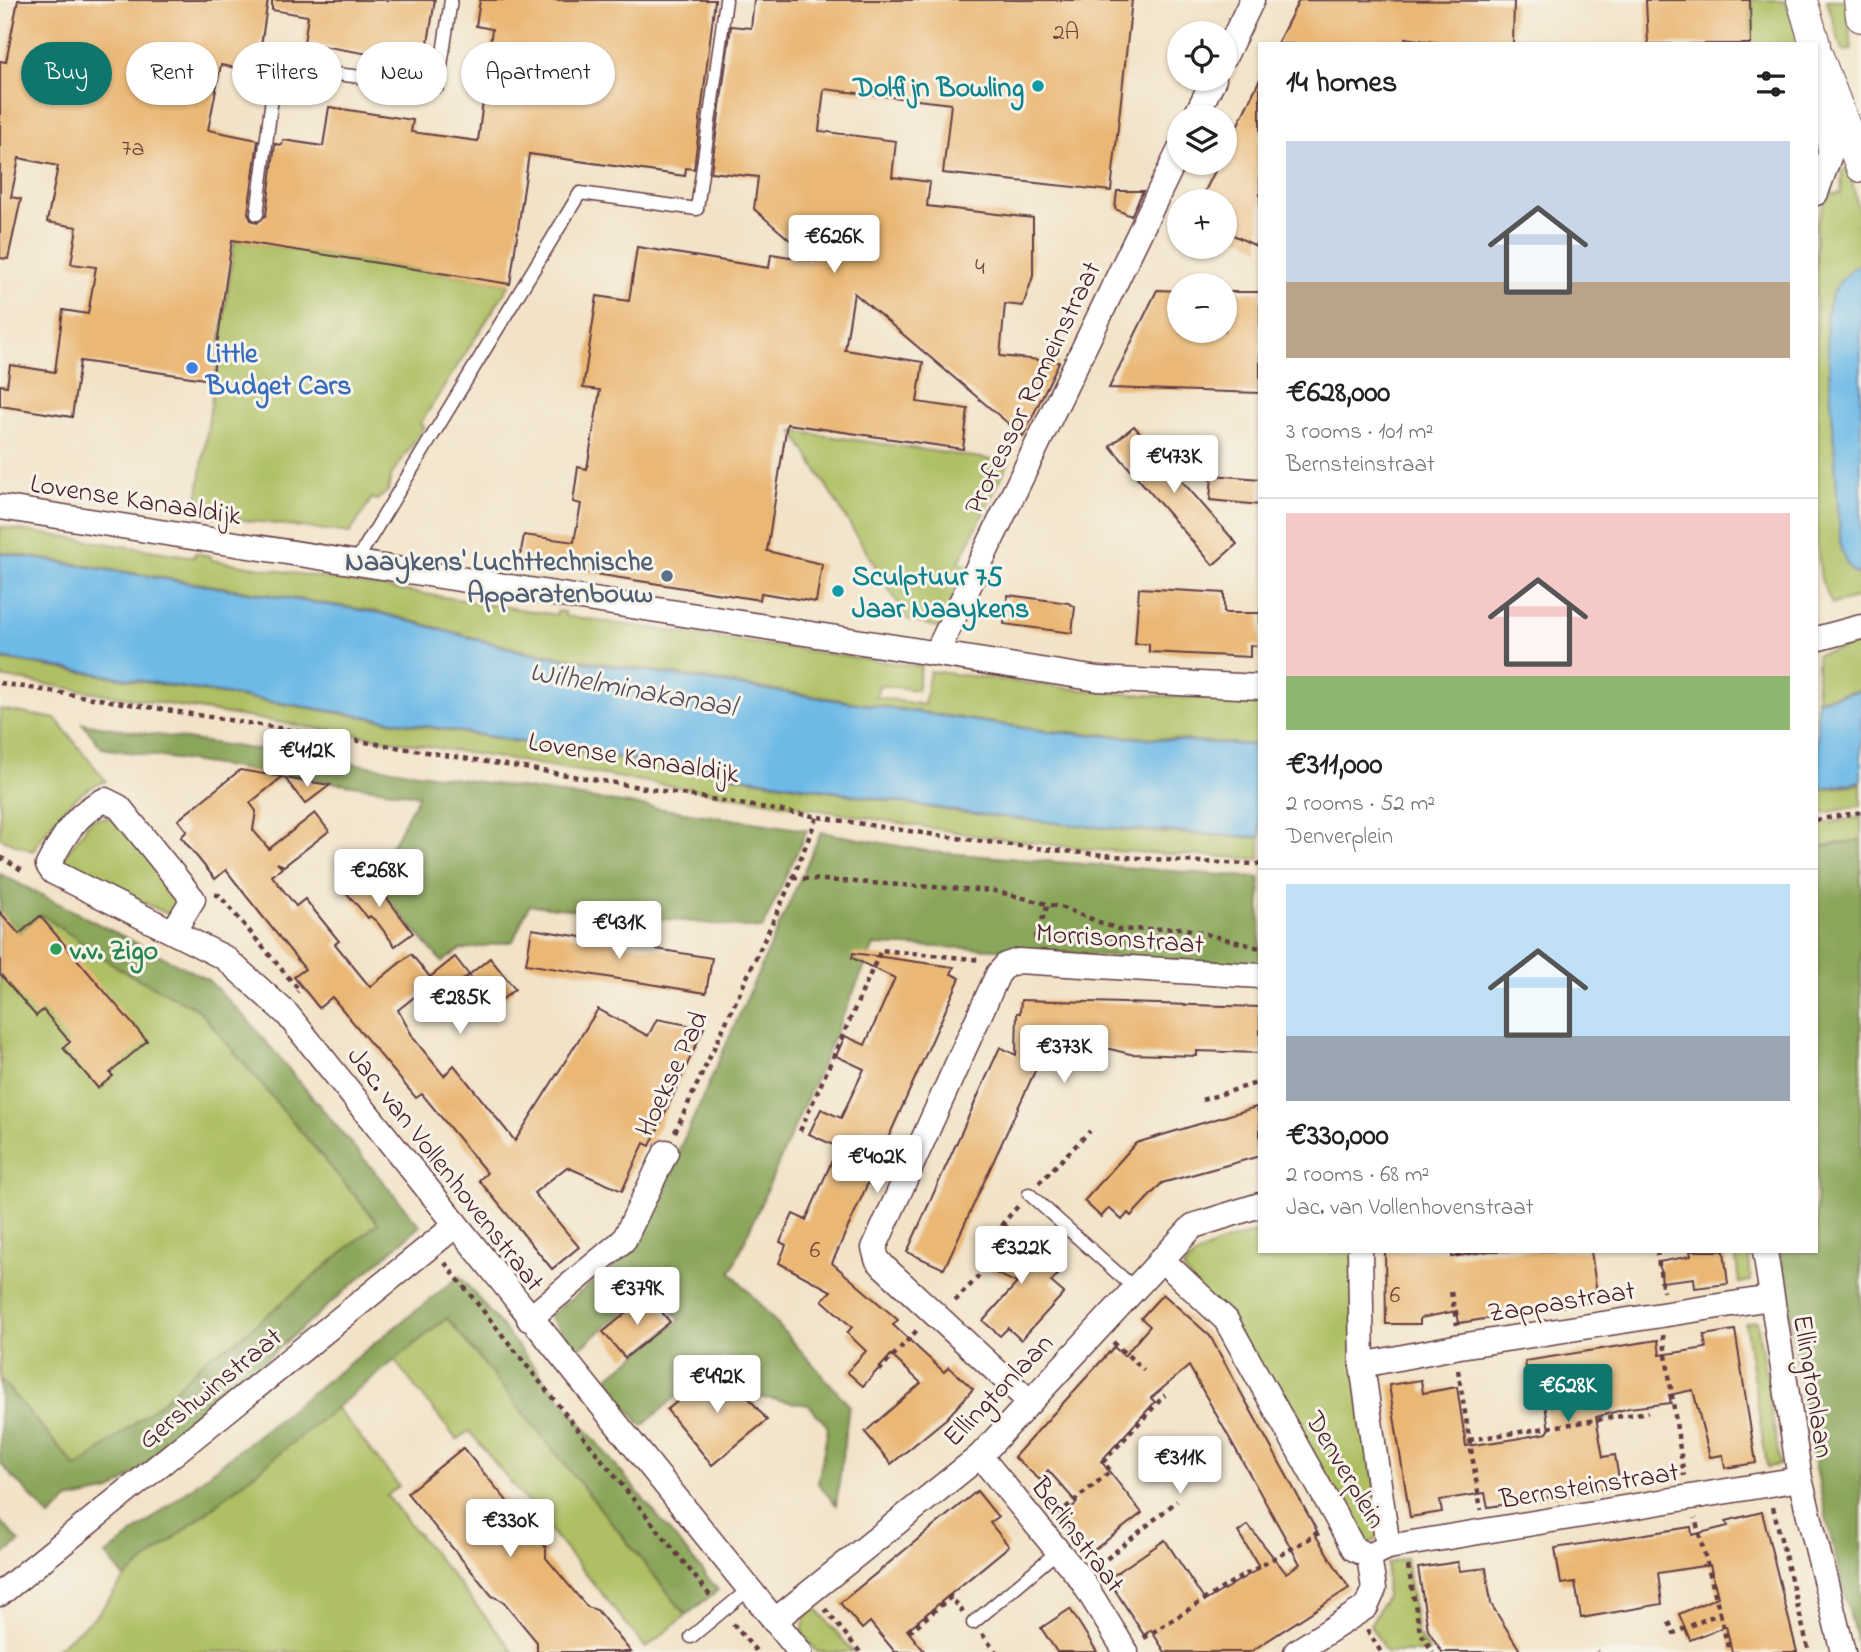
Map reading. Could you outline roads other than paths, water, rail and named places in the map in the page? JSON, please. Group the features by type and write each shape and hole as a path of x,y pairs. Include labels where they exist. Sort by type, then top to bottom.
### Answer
{"street":[{"path":"1237,31 1252,0"},
{"path":"1802,0 1814,42"},
{"path":"1859,0 1861,17"},
{"path":"1818,56 1861,167"},
{"path":"1818,61 1830,154 1818,187"},
{"name":"Professor Romeinstraat","path":"937,652 1167,175"},
{"name":"Lovense Kanaaldijk","path":"0,507 1098,679 1258,687"},
{"path":"1818,638 1861,627"},
{"name":"Jac. van Vollenhovenstraat","path":"173,932 193,899 125,813 112,801 105,800 85,809 48,865 53,872 173,932 225,958 286,1014 529,1319 800,1652"},
{"name":"Morrisonstraat","path":"1030,1402 877,1259 874,1248 998,974 1006,965 1018,961 1258,976"},
{"name":"Hoekse Pad","path":"529,1319 624,1240 666,1152"},
{"name":"Ellingtonlaan","path":"774,1621 980,1455 1193,1226 1258,1206"},
{"name":"Gershwinstraat","path":"0,1594 455,1226"},
{"name":"Denverplein","path":"1161,1259 1226,1320 1354,1549 1387,1549 1362,1365 1360,1253"},
{"name":"Ellingtonlaan","path":"1765,1253 1770,1298 1800,1479 1843,1652"},
{"name":"Zappastraat","path":"1362,1365 1457,1346 1770,1298"},
{"name":"Berlinstraat","path":"980,1455 1081,1579 1126,1651"},
{"name":"Bernsteinstraat","path":"1387,1549 1800,1479"},
{"path":"1296,1652 1366,1607 1387,1549"}],"lane":[{"path":"257,214 276,67 438,86 451,0"},
{"path":"355,563 580,193 697,209 726,0"},
{"path":"1029,1194 1133,1288"},
{"path":"973,1623 1058,1551"},
{"path":"691,1637 748,1590"}],"water":[{"path":"1861,263 1861,576 1849,568 1841,550 1826,318 1837,286"},
{"name":"Wilhelminakanaal","path":"0,553 379,613 526,653 767,690 1049,732 1258,746 1258,837 1083,826 963,812 0,658"},
{"path":"1861,691 1861,781 1818,790 1818,700"}],"place":[{"name":"Dolfijn Bowling","path":"1038,86"},
{"name":"Little Budget Cars","path":"192,368"},
{"name":"Naaykens' Luchttechnische Apparatenbouw","path":"667,576"},
{"name":"Sculptuur 75 Jaar Naaykens","path":"838,591"},
{"name":"v.v. Zigo","path":"56,949"}]}
